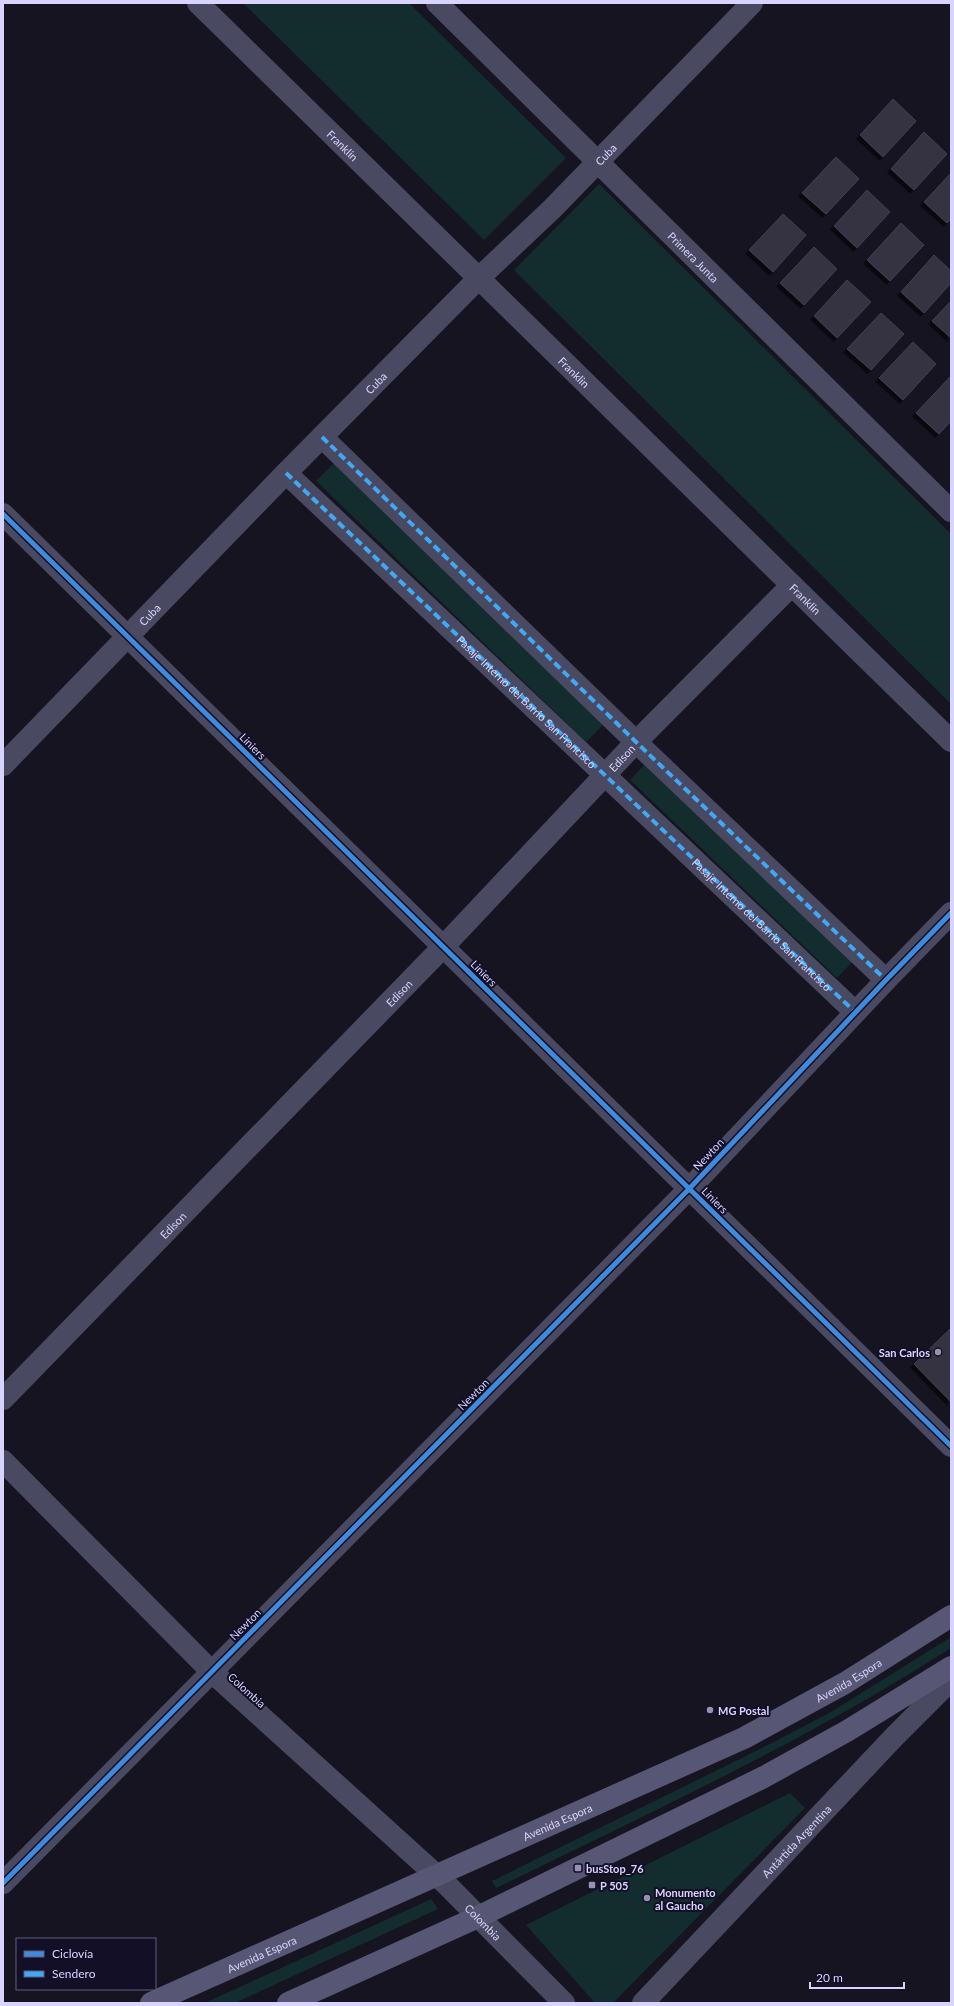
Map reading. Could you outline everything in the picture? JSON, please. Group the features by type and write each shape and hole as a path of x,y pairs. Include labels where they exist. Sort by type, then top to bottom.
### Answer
{"main road":[{"name":"Avenida Espora","path":"151,2003 744,1738 845,1683 951,1616"},
{"path":"288,2003 478,1917 764,1777 846,1731 951,1667"}],"street":[{"name":"Franklin","path":"198,3 950,739"},
{"name":"Primera Junta","path":"437,3 951,511"},
{"name":"Cuba","path":"3,765 322,436 479,278 598,162 752,3"},
{"path":"322,436 636,742 886,980"},
{"name":"Pasaje Interno del Barrio San Francisco","path":"286,473 604,776 855,1012"},
{"name":"Liniers","path":"3,514 951,1446"},
{"name":"Edison","path":"3,1399 443,947 636,742 792,585"},
{"name":"Newton","path":"3,1883 689,1189 855,1012 951,913"},
{"name":"Colombia","path":"3,1461 212,1672 435,1875 564,2003"},
{"name":"Antártida Argentina","path":"643,2003 899,1731 951,1680"}],"green space":[{"path":"243,3 409,3 566,158 484,240"},
{"path":"599,184 951,534 951,704 514,270"},
{"path":"335,462 605,723 586,742 316,481"},
{"path":"647,762 854,960 837,978 630,780"},
{"path":"951,1637 951,1648 896,1682 784,1745 669,1804 496,1888 492,1881 760,1749 831,1712"},
{"path":"790,1793 805,1808 613,2003 595,2003 526,1925"},
{"path":"431,1899 438,1909 235,2003 205,2003"}],"building":[{"path":"893,99 916,121 883,157 860,135"},
{"path":"924,132 947,154 914,190 891,169"},
{"path":"836,157 859,179 826,214 802,193"},
{"path":"951,173 951,219 947,223 924,202"},
{"path":"867,190 890,212 857,248 834,226"},
{"path":"783,214 806,235 773,272 749,250"},
{"path":"901,223 924,245 890,281 867,260"},
{"path":"814,247 837,269 804,305 780,283"},
{"path":"934,255 951,271 951,283 924,313 901,292"},
{"path":"847,280 871,302 837,338 814,316"},
{"path":"951,301 951,338 932,321"},
{"path":"881,313 904,334 871,370 847,349"},
{"path":"913,342 936,364 903,400 879,378"},
{"path":"950,377 951,421 939,434 916,413"},
{"path":"951,1328 951,1402 914,1364"}],"marked path":[{"path":"322,437 636,742 886,980"},
{"path":"286,473 855,1012"}],"cycle path":[{"path":"3,514 951,1446"},
{"path":"3,1883 689,1189 951,913"}],"place":[{"name":"San Carlos","path":"938,1352"},
{"name":"MG Postal","path":"710,1710"},
{"name":"busStop_76","path":"578,1868"},
{"name":"P 505","path":"592,1885"},
{"name":"Monumento al Gaucho","path":"647,1898"}]}
